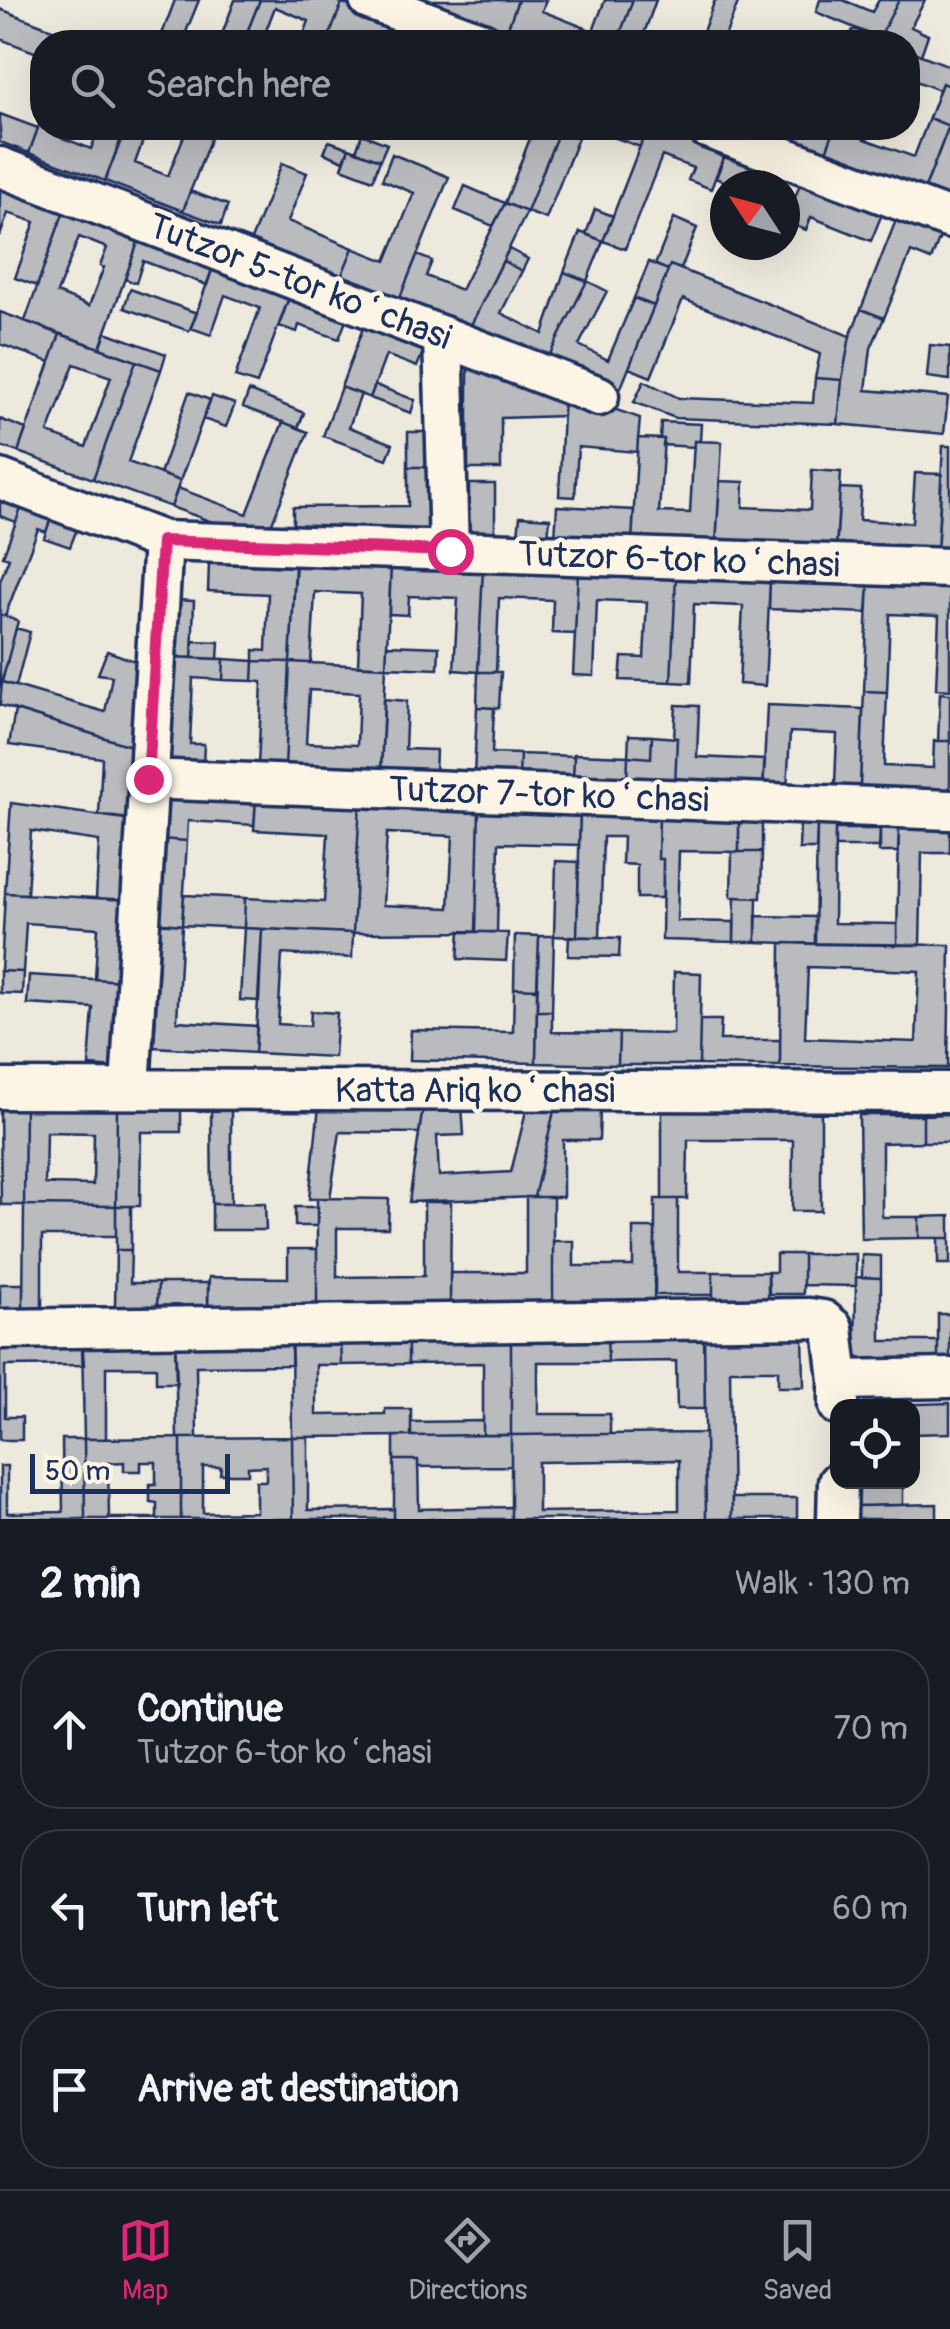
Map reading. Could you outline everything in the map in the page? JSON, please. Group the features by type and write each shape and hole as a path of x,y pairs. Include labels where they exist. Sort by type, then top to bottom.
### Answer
{"street":[{"path":"369,0 450,30"},
{"path":"739,140 950,219"},
{"name":"Tutzor 5-tor koʻchasi","path":"0,167 600,396"},
{"path":"443,336 450,551"},
{"name":"Tutzor 6-tor koʻchasi","path":"0,478 162,541 950,568"},
{"path":"130,1088 162,541"},
{"name":"Tutzor 7-tor koʻchasi","path":"148,779 950,810"},
{"name":"Katta Ariq koʻchasi","path":"0,1089 950,1092"},
{"path":"0,1329 809,1318 823,1320 833,1328 839,1394 950,1378"},
{"path":"838,1489 838,1519"}],"building":[{"path":"175,0 199,0 187,30 164,30"},
{"path":"235,0 260,0 248,30 224,30"},
{"path":"260,0 342,3 332,30 306,30 309,21 275,7 266,30 248,30"},
{"path":"434,0 518,0 507,30"},
{"path":"518,0 546,0 542,11 590,30 507,30"},
{"path":"605,0 633,0 622,30 593,30"},
{"path":"633,0 656,0 645,30 622,30"},
{"path":"715,0 739,0 728,30 704,30"},
{"path":"820,0 843,0 872,12 879,0 899,0 883,30 860,30 816,12"},
{"path":"899,0 925,0 911,27 917,30 883,30"},
{"path":"342,3 414,30 332,30"},
{"path":"0,9 55,30 30,30 30,50 0,39"},
{"path":"920,31 928,35 920,55"},
{"path":"920,55 950,66 950,87 942,83 939,90 920,83"},
{"path":"942,83 950,87 949,126 929,118"},
{"path":"0,114 30,125 30,140 34,140 29,153 0,142"},
{"path":"929,118 949,126 924,191 825,154 830,140 868,140 914,157"},
{"path":"950,123 950,209 921,198"},
{"path":"34,140 68,140 91,149 94,140 120,140 105,181 29,153"},
{"path":"121,140 143,140 135,163 168,176 182,140 210,140 183,211 105,181"},
{"path":"360,140 387,144 380,160 356,151"},
{"path":"529,140 555,140 527,212 505,203"},
{"path":"555,140 577,140 546,219 527,212"},
{"path":"621,140 643,140 640,147"},
{"path":"642,140 699,140 726,150 718,170 710,170 710,189 688,180 693,168 662,156 625,249 603,241"},
{"path":"788,140 830,140 825,154"},
{"path":"329,141 349,148 344,161 324,153"},
{"path":"349,148 380,160 373,180 342,168"},
{"path":"392,154 449,177 399,300 341,277 353,248 386,261 414,193 382,180"},
{"path":"725,155 763,170 719,170"},
{"path":"282,163 307,173 288,221 353,248 341,277 251,240"},
{"path":"0,182 66,205 37,286 15,278 35,222 8,213 0,236"},
{"path":"800,184 882,214 871,241 811,217 806,230 800,228"},
{"path":"465,186 505,203 493,226 455,210"},
{"path":"190,191 228,205 221,225 183,211"},
{"path":"505,203 527,212 470,327 399,300 417,255 432,261 426,276 461,290"},
{"path":"66,205 141,234 100,348 25,321","holes":["79,237 107,248 89,306 57,293"]},
{"path":"595,209 613,216 603,241 586,234"},
{"path":"674,218 697,228 681,269 670,265 668,270 655,265"},
{"path":"896,220 940,237 931,260 911,252 884,318 861,309"},
{"path":"580,232 603,241 587,281 564,272"},
{"path":"141,234 215,261 207,285 143,261 136,283 125,279"},
{"path":"509,249 528,259 522,271 503,261"},
{"path":"215,261 292,289 257,384 235,377 260,308 225,295 211,335 191,328"},
{"path":"503,261 522,271 501,313 543,334 564,272 587,281 547,360 470,327"},
{"path":"649,262 668,270 654,306 634,298"},
{"path":"670,265 850,336 842,380 815,378 820,354 683,299 651,377 629,368"},
{"path":"587,281 607,291 579,345 608,360 634,298 654,306 618,395 547,360"},
{"path":"130,289 197,313 189,331 124,308"},
{"path":"292,289 350,310 339,339 299,325 297,332 279,326"},
{"path":"861,309 884,318 871,348 866,390 948,397 944,434 838,424 850,336"},
{"path":"0,312 60,334 50,362 0,344"},
{"path":"367,317 428,339 417,367 386,355 370,398 341,387"},
{"path":"106,332 166,354 161,370 100,348"},
{"path":"60,334 136,361 93,479 18,452","holes":["74,364 111,377 86,447 48,433"]},
{"path":"930,345 950,347 950,380 927,377"},
{"path":"468,356 564,392 563,416 501,418 501,469 468,469"},
{"path":"136,361 161,370 128,462 180,481 171,507 93,479"},
{"path":"815,378 842,380 838,424 675,418 634,402 644,381 679,398 813,403"},
{"path":"375,385 415,400 411,413 370,398"},
{"path":"341,387 361,394 349,427 393,444 387,459 323,436"},
{"path":"249,391 304,413 298,428 243,407"},
{"path":"189,392 210,400 180,481 160,474"},
{"path":"564,392 640,418 637,452 578,447 575,497 559,496"},
{"path":"212,396 235,404 226,427 203,419"},
{"path":"0,419 26,429 18,452 0,446"},
{"path":"283,422 308,432 272,523 240,532 171,507 178,488 247,514"},
{"path":"661,422 701,424 700,441 694,441 694,447 663,445"},
{"path":"408,432 428,432 428,467 408,467"},
{"path":"638,438 664,439 659,512 690,513 694,441 722,442 716,546 632,541"},
{"path":"943,446 950,446 950,553 937,553"},
{"path":"408,467 434,467 434,535 293,536 293,507 408,506"},
{"path":"812,470 841,472 836,552 716,546 720,481 744,482 743,507 810,510"},
{"path":"915,473 942,474 937,553 836,547 840,488 861,489 859,520 912,523"},
{"path":"469,484 495,484 495,533 469,533"},
{"path":"0,489 25,498 16,522 0,516"},
{"path":"25,498 54,509 46,532 38,529 5,616 0,614 0,581 9,558 3,556"},
{"path":"557,506 634,510 632,541 555,537"},
{"path":"54,509 81,519 70,547 44,538"},
{"path":"520,516 550,518 548,536 518,534"},
{"path":"296,560 391,565 386,667 358,665 361,594 315,592 311,663 290,662"},
{"path":"209,563 295,567 290,662 254,661 254,650 266,651 268,594 208,591"},
{"path":"391,565 483,568 478,672 454,670 458,598 409,596 408,615 389,614"},
{"path":"483,568 578,572 575,634 552,633 553,600 499,598 496,672 478,672"},
{"path":"578,572 676,576 671,682 620,680 622,657 644,658 647,602 597,600 594,676 573,675"},
{"path":"676,576 770,580 765,686 739,684 743,606 694,604 691,683 671,682"},
{"path":"770,580 869,584 867,613 769,609"},
{"path":"869,580 950,583 950,690 936,689 939,616 890,614 887,692 864,691"},
{"path":"174,600 194,601 192,658 171,657"},
{"path":"0,614 18,621 0,688"},
{"path":"16,628 30,632 16,686 2,682"},
{"path":"193,641 219,642 218,659 192,658"},
{"path":"387,645 439,647 438,669 386,667"},
{"path":"107,651 138,662 134,747 0,705 2,682 105,712 112,676 98,674"},
{"path":"171,657 224,659 223,680 193,678 190,744 204,744 203,765 166,764"},
{"path":"224,659 254,661 253,681 223,680"},
{"path":"254,661 290,662 285,767 258,766 262,682 253,681"},
{"path":"290,662 386,667 381,772 285,767","holes":["309,690 359,693 357,745 306,743"]},
{"path":"478,672 501,672 499,708 477,707"},
{"path":"864,691 887,692 884,766 933,768 934,741 950,741 950,790 860,786"},
{"path":"940,693 950,694 950,741 938,741"},
{"path":"384,699 407,701 405,749 436,750 435,774 381,772"},
{"path":"676,705 699,706 697,757 765,760 763,790 675,786"},
{"path":"767,705 863,709 860,786 835,785 837,734 790,732 787,791 763,790"},
{"path":"477,707 494,708 492,753 520,754 519,779 474,777"},
{"path":"15,710 134,747 129,819 99,815 102,758 9,745"},
{"path":"629,735 652,736 651,758 628,756"},
{"path":"652,736 677,738 675,786 627,783 628,756 651,758"},
{"path":"520,754 574,756 573,781 519,779"},
{"path":"574,754 628,756 627,783 573,781"},
{"path":"162,794 256,799 254,825 188,821 187,841 160,839"},
{"path":"256,799 360,802 353,933 244,928 245,898 324,902 328,834 254,830"},
{"path":"360,802 479,809 476,932 353,933","holes":["387,833 453,836 449,908 383,905"]},
{"path":"11,803 132,820 129,900 96,898 99,841 31,831 27,894 5,893"},
{"path":"479,809 580,810 579,845 499,843 497,932 476,932"},
{"path":"580,810 659,812 658,859 663,859 663,898 637,898 637,865 622,864 623,837 603,837 600,937 577,937"},
{"path":"659,817 739,819 739,852 679,851 677,921 734,922 734,942 662,940"},
{"path":"739,819 762,819 762,852 739,852"},
{"path":"800,824 817,824 816,849 799,849"},
{"path":"817,824 835,825 834,923 897,924 897,945 815,944"},
{"path":"880,825 899,826 898,852 879,852"},
{"path":"899,826 950,827 950,853 922,853 920,945 897,945"},
{"path":"835,829 880,829 880,847 835,847"},
{"path":"160,839 187,841 182,925 155,923"},
{"path":"732,852 762,852 761,898 731,897"},
{"path":"556,861 579,862 577,937 554,936"},
{"path":"5,893 129,900 124,981 95,979 98,928 26,923 23,972 1,971"},
{"path":"184,895 245,898 244,928 182,925"},
{"path":"735,897 757,898 756,942 734,942"},
{"path":"756,916 815,917 815,944 756,942"},
{"path":"161,923 182,925 177,1021 257,1026 255,1053 154,1047"},
{"path":"244,928 262,929 259,1001 240,1000"},
{"path":"262,929 353,933 352,958 282,954 278,1024 310,1026 311,1011 337,1013 334,1057 255,1053"},
{"path":"460,931 508,933 506,961 458,959"},
{"path":"515,935 539,936 537,989 514,988"},
{"path":"539,936 554,936 552,1011 537,1011"},
{"path":"569,936 620,938 619,957 568,956"},
{"path":"781,943 950,945 948,1068 780,1066","holes":["808,967 919,971 916,1042 805,1038"]},
{"path":"0,971 23,972 22,994 0,993"},
{"path":"674,972 701,973 699,1065 618,1065 619,1033 673,1034"},
{"path":"29,975 124,981 118,1068 89,1066 93,1008 27,1004"},
{"path":"514,988 537,989 536,1063 410,1060 411,1030 513,1032"},
{"path":"537,1011 552,1011 552,1032 619,1033 618,1065 536,1063"},
{"path":"700,1020 721,1020 720,1040 780,1040 780,1066 699,1065"},
{"path":"462,1105 464,1135 437,1136 439,1176 511,1172 526,1111 554,1111 534,1197 409,1202 423,1107"},
{"path":"319,1106 423,1107 419,1133 340,1132 330,1198 309,1199"},
{"path":"0,1107 25,1107 24,1205 1,1205"},
{"path":"25,1107 117,1107 116,1206 24,1205","holes":["46,1132 94,1133 93,1185 45,1184"]},
{"path":"117,1107 181,1107 181,1132 141,1132 140,1206 116,1206"},
{"path":"211,1107 231,1107 231,1204 212,1204"},
{"path":"554,1111 600,1111 599,1140 563,1140 563,1197 534,1197"},
{"path":"662,1112 821,1112 821,1211 792,1211 793,1140 688,1140 687,1199 662,1199"},
{"path":"950,1114 950,1142 923,1142 923,1115"},
{"path":"859,1115 923,1115 923,1142 882,1143 882,1217 919,1217 919,1238 861,1239"},
{"path":"526,1197 553,1197 553,1302 450,1303 450,1273 526,1273"},
{"path":"317,1198 389,1199 388,1228 337,1228 337,1277 424,1276 424,1202 451,1202 450,1303 317,1305"},
{"path":"655,1199 678,1199 678,1272 713,1272 713,1295 655,1295"},
{"path":"265,1203 266,1230 212,1230 212,1204"},
{"path":"24,1205 116,1206 116,1236 42,1236 42,1312 23,1312"},
{"path":"116,1206 131,1206 131,1250 116,1250"},
{"path":"295,1207 318,1207 317,1226 295,1226"},
{"path":"950,1216 950,1238 919,1238 919,1217"},
{"path":"633,1228 655,1228 654,1303 553,1302 553,1241 574,1241 574,1266 633,1266"},
{"path":"938,1238 950,1238 950,1264 938,1264"},
{"path":"288,1249 317,1249 317,1305 208,1308 209,1277 288,1278"},
{"path":"116,1250 131,1250 130,1283 158,1283 157,1307 115,1307"},
{"path":"776,1254 803,1254 803,1294 769,1294 768,1272 776,1272"},
{"path":"803,1254 856,1254 856,1286 803,1285"},
{"path":"862,1255 881,1256 881,1278 862,1277"},
{"path":"713,1272 768,1272 768,1299 713,1298"},
{"path":"856,1277 881,1278 881,1341 938,1341 938,1363 855,1363"},
{"path":"158,1283 208,1283 208,1308 157,1307"},
{"path":"0,1284 23,1284 23,1312 0,1312"},
{"path":"938,1314 950,1314 950,1363 938,1363"},
{"path":"803,1330 804,1387 778,1387 778,1370 730,1370 732,1519 706,1519 704,1332"},
{"path":"704,1332 705,1409 677,1409 676,1361 608,1362 607,1333"},
{"path":"607,1333 608,1362 538,1362 538,1414 610,1414 610,1434 511,1435 511,1334"},
{"path":"511,1334 511,1435 483,1435 483,1363 408,1364 408,1335"},
{"path":"408,1335 408,1364 341,1365 340,1336"},
{"path":"291,1336 340,1336 341,1365 316,1365 316,1415 385,1414 385,1409 411,1409 411,1436 292,1437"},
{"path":"291,1336 292,1365 196,1366 197,1438 177,1438 175,1338"},
{"path":"175,1338 177,1383 156,1383 156,1367 106,1367 106,1439 84,1439 82,1339"},
{"path":"82,1339 84,1365 5,1366 5,1417 22,1417 22,1440 0,1440 0,1340"},
{"path":"950,1403 950,1433 920,1434 920,1404"},
{"path":"483,1421 483,1435 411,1436 411,1422"},
{"path":"705,1433 706,1519 511,1519 511,1435","holes":["679,1460 679,1510 538,1512 538,1462"]},
{"path":"511,1435 511,1466 418,1467 418,1460 394,1460 394,1436"},
{"path":"292,1437 293,1519 181,1519 181,1438","holes":["266,1466 266,1481 256,1481 256,1512 203,1513 203,1467 221,1467 220,1474 248,1474 248,1467"]},
{"path":"292,1437 308,1437 308,1510 394,1509 394,1519 293,1519"},
{"path":"181,1438 181,1519 85,1519 84,1439","holes":["124,1462 124,1471 141,1471 141,1462 156,1462 156,1484 150,1484 150,1502 157,1503 157,1518 109,1518 108,1463"]},
{"path":"62,1439 84,1439 85,1519 0,1519 0,1466 7,1466 7,1513 63,1512"},
{"path":"394,1460 418,1460 419,1509 511,1507 511,1519 394,1519"},
{"path":"857,1489 903,1489 903,1505 857,1506"},
{"path":"732,1498 797,1498 797,1519 732,1519"},
{"path":"937,1504 937,1519 857,1519 857,1506"}],"route":[{"path":"148,779 162,541 450,551"}]}
